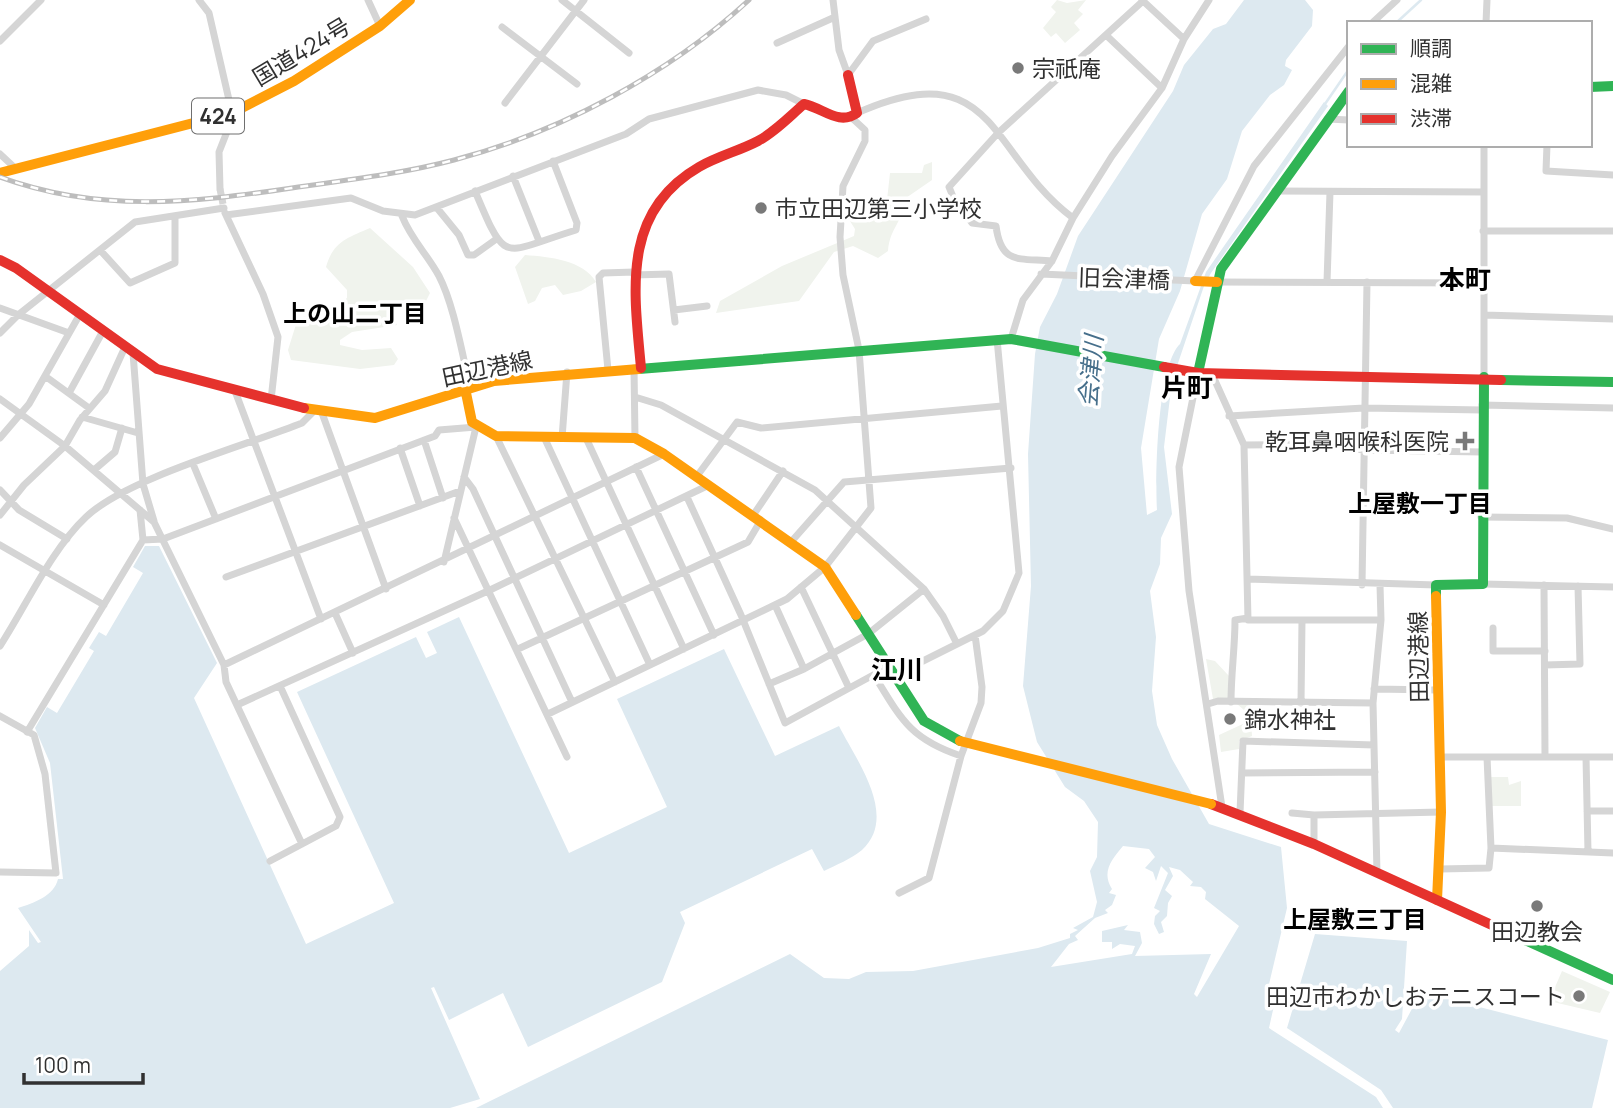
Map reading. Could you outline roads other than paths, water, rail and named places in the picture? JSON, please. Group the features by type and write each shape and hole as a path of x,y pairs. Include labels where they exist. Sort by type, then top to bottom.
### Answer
{"main road":[{"name":"国道424号","path":"0,173 232,113 294,82 380,26 410,0"},
{"path":"638,368 634,273 643,232 653,211 671,187 700,167 760,140 804,104 816,105 839,118 854,115 848,75"},
{"path":"1592,87 1613,86"},
{"path":"1347,94 1221,269 1194,372 1613,382"},
{"name":"田辺港線","path":"0,260 49,291 129,349 174,376 318,412 375,418 468,387 567,372 1011,339 1194,372"},
{"path":"1195,281 1217,282"},
{"path":"1483,584 1481,517 1484,377"},
{"path":"468,387 476,427 496,436 635,438 664,454 758,517 825,567 890,672 924,721 960,741 1240,813 1613,980"},
{"name":"田辺港線","path":"1437,900 1441,812 1436,585 1483,584"}],"street":[{"path":"0,41 41,0"},
{"path":"199,0 209,13 232,113 219,152 220,189"},
{"path":"368,0 380,26"},
{"path":"562,0 629,53"},
{"path":"505,103 584,0"},
{"path":"833,0 839,50 848,75"},
{"path":"1052,261 1010,257 999,246 996,226 972,223 954,199 949,187 956,176 998,133 1107,36 1143,0 1184,38"},
{"path":"1011,339 1023,300 1052,261 1073,218 1112,156 1162,88 1172,71 1184,38 1209,0"},
{"path":"1374,21 1397,0"},
{"path":"1486,21 1487,0"},
{"path":"777,43 835,17"},
{"path":"848,75 873,41 926,19"},
{"path":"502,27 577,84"},
{"path":"1107,36 1162,88"},
{"path":"1195,281 1254,166 1347,49"},
{"path":"0,333 18,315 135,222 224,209 351,198 402,216 436,208 626,134 649,119 758,90 786,95 804,104"},
{"path":"548,714 775,606 825,567 871,508 859,350 843,275 840,237 843,186 865,141 865,131 854,115 893,98 925,92 972,104 1056,206 1073,218"},
{"path":"1327,120 1347,120"},
{"path":"1484,147 1484,377"},
{"path":"1547,147 1546,171 1613,175"},
{"path":"0,154 15,168"},
{"path":"475,191 495,240 504,248 517,249 576,230 577,223 553,161"},
{"path":"513,176 539,242"},
{"path":"1275,191 1483,192"},
{"path":"1327,282 1330,192"},
{"path":"436,208 458,235 468,255 474,255 495,240"},
{"path":"224,209 263,294 278,337 271,400"},
{"path":"100,250 130,284 176,263 175,216"},
{"path":"402,216 410,236 438,275 445,291 468,387"},
{"path":"1483,231 1613,231"},
{"path":"608,370 599,277 603,274 669,274 675,322"},
{"name":"旧会津橋","path":"1041,274 1195,281"},
{"path":"1217,282 1483,283"},
{"path":"1362,585 1367,282"},
{"path":"674,310 707,306"},
{"path":"0,308 69,333"},
{"path":"0,438 21,414 79,314"},
{"path":"1484,315 1613,319"},
{"path":"69,393 103,331"},
{"path":"687,497 785,723 874,675 890,672 975,635 1003,611 1019,573 997,340"},
{"path":"0,514 65,446 82,416 105,391 129,349"},
{"path":"129,349 143,484 154,522 224,664 226,682 302,845"},
{"path":"635,438 638,368"},
{"path":"562,438 567,372"},
{"path":"1194,372 1179,467 1189,591 1222,807"},
{"path":"1212,374 1244,445 1248,618"},
{"path":"45,376 89,408"},
{"path":"235,391 321,619"},
{"path":"635,397 661,405 815,490 923,589 957,644"},
{"path":"0,399 65,446 154,522"},
{"path":"696,476 737,422 761,428 1002,406"},
{"path":"1229,416 1364,408 1613,408"},
{"path":"0,646 4,632 46,573 66,539 87,516 121,494 143,484 302,424 318,412 386,589"},
{"path":"82,416 138,433"},
{"path":"143,540 163,539 275,499 342,470 424,440 439,430 476,427 444,562"},
{"path":"94,470 115,452 122,428"},
{"path":"496,436 615,682"},
{"path":"544,438 650,665"},
{"path":"586,438 684,649"},
{"path":"424,440 443,498"},
{"path":"1244,445 1325,444 1363,450 1482,452"},
{"path":"400,448 420,506"},
{"path":"224,664 444,562 664,454"},
{"path":"193,464 216,519"},
{"path":"636,467 714,635"},
{"path":"791,542 844,482 1011,468"},
{"path":"518,649 748,542 783,471"},
{"path":"464,477 495,536 572,702"},
{"path":"237,705 490,590 709,485"},
{"path":"0,491 10,502 66,539"},
{"path":"226,577 460,491"},
{"path":"27,732 143,540 140,510"},
{"path":"1481,517 1567,518 1613,529"},
{"path":"454,518 567,757"},
{"path":"0,545 104,604"},
{"path":"1247,579 1362,585 1436,585"},
{"path":"1483,584 1613,587"},
{"path":"1377,873 1373,703 1381,620 1380,585"},
{"path":"1544,585 1545,757"},
{"path":"1545,665 1580,664 1578,586"},
{"path":"801,587 849,688"},
{"path":"769,684 804,669 868,634 923,589"},
{"path":"775,606 804,669"},
{"path":"335,613 353,653"},
{"path":"1231,702 1232,664 1235,658 1234,620 1381,620"},
{"path":"1301,703 1303,620"},
{"path":"1493,628 1493,651 1545,651"},
{"path":"899,893 929,878 961,757 981,703 982,687 975,635"},
{"path":"874,675 911,731 935,748 961,757"},
{"path":"270,861 336,826 340,817 280,686"},
{"path":"1374,689 1437,690"},
{"path":"1208,704 1373,703"},
{"path":"0,716 34,735 45,774 56,873 0,872"},
{"path":"1240,813 1243,741 1374,745"},
{"path":"1440,757 1613,757"},
{"path":"1440,869 1489,868 1491,848 1487,757"},
{"path":"1586,757 1588,852"},
{"path":"1242,773 1375,772"},
{"path":"1587,811 1613,811"},
{"path":"1293,813 1314,815 1441,812"},
{"path":"1314,815 1314,844"},
{"path":"1491,848 1613,853"}],"water":[{"name":"会津川","path":"1244,0 1305,0 1313,10 1312,26 1286,60 1285,66 1292,70 1284,85 1270,95 1242,131 1227,179 1202,214 1180,291 1159,339 1141,448 1147,515 1157,510 1159,424 1166,375 1206,272 1324,102 1328,106 1211,273 1204,286 1172,381 1164,447 1172,514 1161,538 1160,564 1150,591 1156,637 1152,691 1157,725 1172,759 1209,824 1281,847 1287,908 1266,997 1275,1001 1269,1028 1376,1097 1383,1108 476,1108 790,954 824,978 849,979 866,972 913,971 1038,948 1070,938 1070,934 1078,930 1073,928 1093,917 1097,902 1090,871 1097,857 1098,822 1084,801 1065,787 1037,742 1023,686 1031,586 1028,454 1035,354 1040,327 1057,294 1078,236 1173,91 1184,65 1213,29 1226,24","holes":["1123,846 1149,849 1155,857 1145,868 1153,872 1156,881 1161,866 1168,873 1154,908 1160,911 1155,916 1154,924 1159,934 1164,932 1161,922 1167,916 1168,903 1172,896 1165,890 1173,876 1169,867 1180,870 1193,882 1190,886 1201,887 1206,892 1205,899 1239,926 1197,997 1194,994 1211,954 1135,956 1142,943 1140,932 1124,930 1128,925 1102,931 1102,942 1112,942 1112,949 1120,944 1135,946 1132,954 1051,967 1069,944 1078,940 1075,936 1095,918 1108,913 1105,910 1112,905 1116,895 1109,893 1112,889 1108,871"]},
{"path":"145,546 159,546 217,663 194,698 306,944 394,903 297,692 416,637 426,658 437,653 427,632 459,617 569,853 667,807 617,699 724,649 775,756 839,726 871,788 876,821 872,836 858,853 824,871 812,849 680,912 685,923 662,982 528,1047 503,993 449,1020 434,987 431,988 480,1099 450,1108 0,1108 0,971 29,946 29,930 38,943 41,942 18,908 42,898 52,890 58,879 63,879 50,763 35,728 47,707 57,713 94,651 89,648 99,632 106,636 143,573 133,567"},
{"path":"1315,934 1407,941 1402,1019 1395,1030 1399,1033 1421,992 1608,1040 1592,1108 1393,1108 1381,1090 1287,1028"}],"waterway":[{"path":"1398,21 1421,0"},
{"path":"1325,104 1347,72"}],"tunnel":[{"path":"220,189 223,204"}],"railway":[{"path":"0,177 73,196 145,202 218,198 434,165 494,148 573,117 648,76 718,27 749,0"}],"place":[{"name":"宗祇庵","path":"1018,68"},
{"name":"市立田辺第三小学校","path":"761,208"},
{"name":"乾耳鼻咽喉科医院","path":"1465,441"},
{"name":"錦水神社","path":"1230,719"},
{"name":"田辺教会","path":"1537,906"},
{"name":"田辺市わかしおテニスコート","path":"1579,996"}],"district":[{"name":"本町","path":"1465,279"},
{"name":"上の山二丁目","path":"355,312"},
{"name":"片町","path":"1187,387"},
{"name":"上屋敷一丁目","path":"1420,502"},
{"name":"江川","path":"897,669"},
{"name":"上屋敷三丁目","path":"1355,918"}]}
